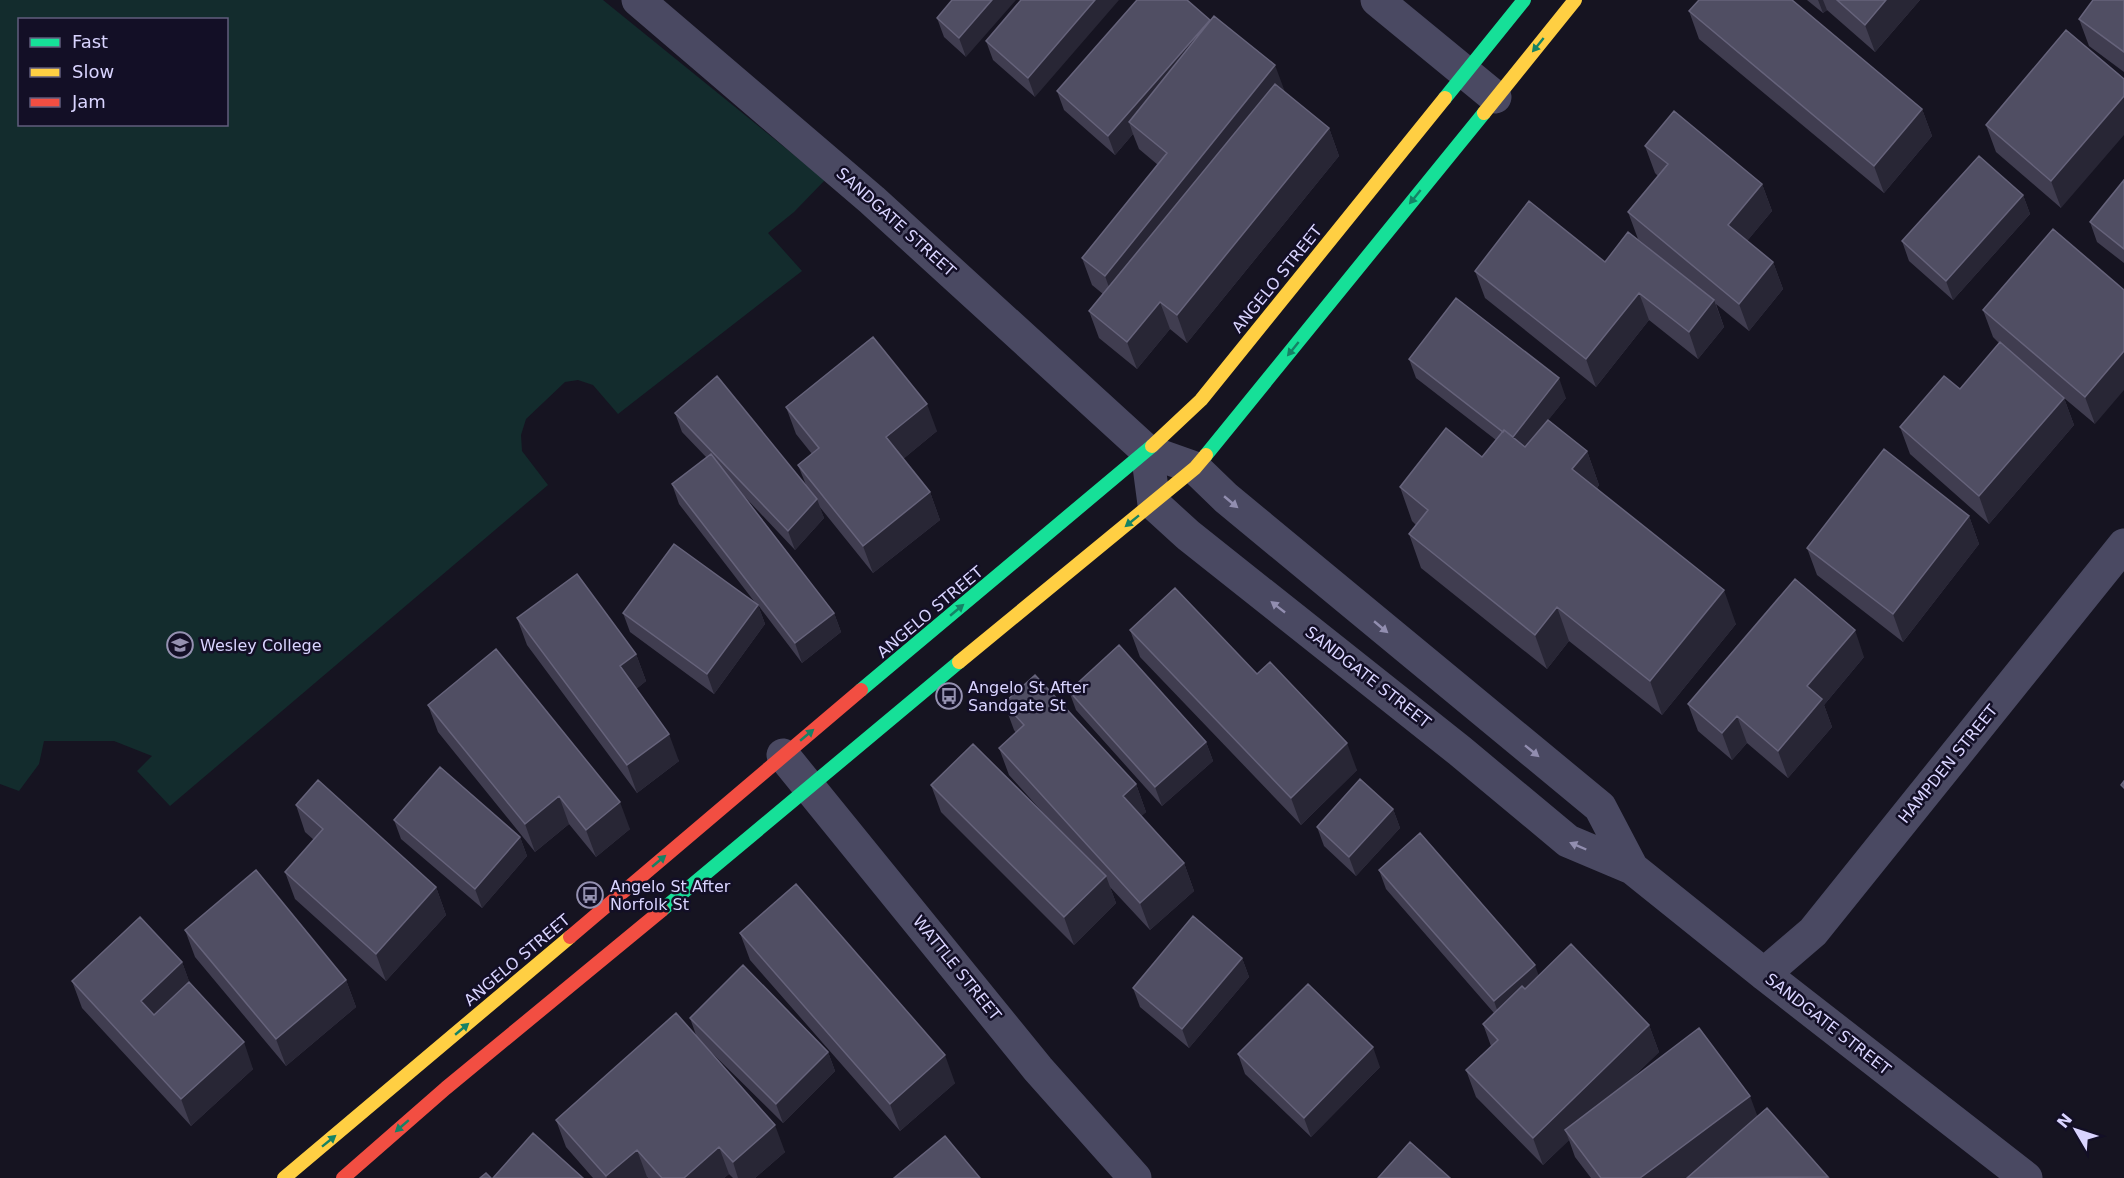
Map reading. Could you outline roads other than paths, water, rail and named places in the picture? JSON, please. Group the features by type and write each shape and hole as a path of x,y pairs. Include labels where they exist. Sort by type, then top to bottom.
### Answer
{"street":[{"name":"SANDGATE STREET","path":"638,0 872,200 1148,451 1195,468 1235,505 1600,807 1632,868"},
{"path":"1377,0 1495,98"},
{"name":"ANGELO STREET","path":"300,1173 418,1067 783,755 1148,451 1201,400 1524,0"},
{"path":"343,1178 446,1088 1195,468 1575,0"},
{"path":"1148,451 1154,504"},
{"name":"SANDGATE STREET","path":"1154,504 1188,535 1451,743 1568,841 1632,868 2026,1178"},
{"name":"HAMPDEN STREET","path":"1764,974 1813,932 2124,545"},
{"name":"WATTLE STREET","path":"783,755 1038,1070 1135,1178"}],"place":[{"name":"Wesley College","path":"180,645"},
{"name":"Angelo St After Sandgate St","path":"949,696"},
{"name":"Angelo St After Norfolk St","path":"590,895"}]}
